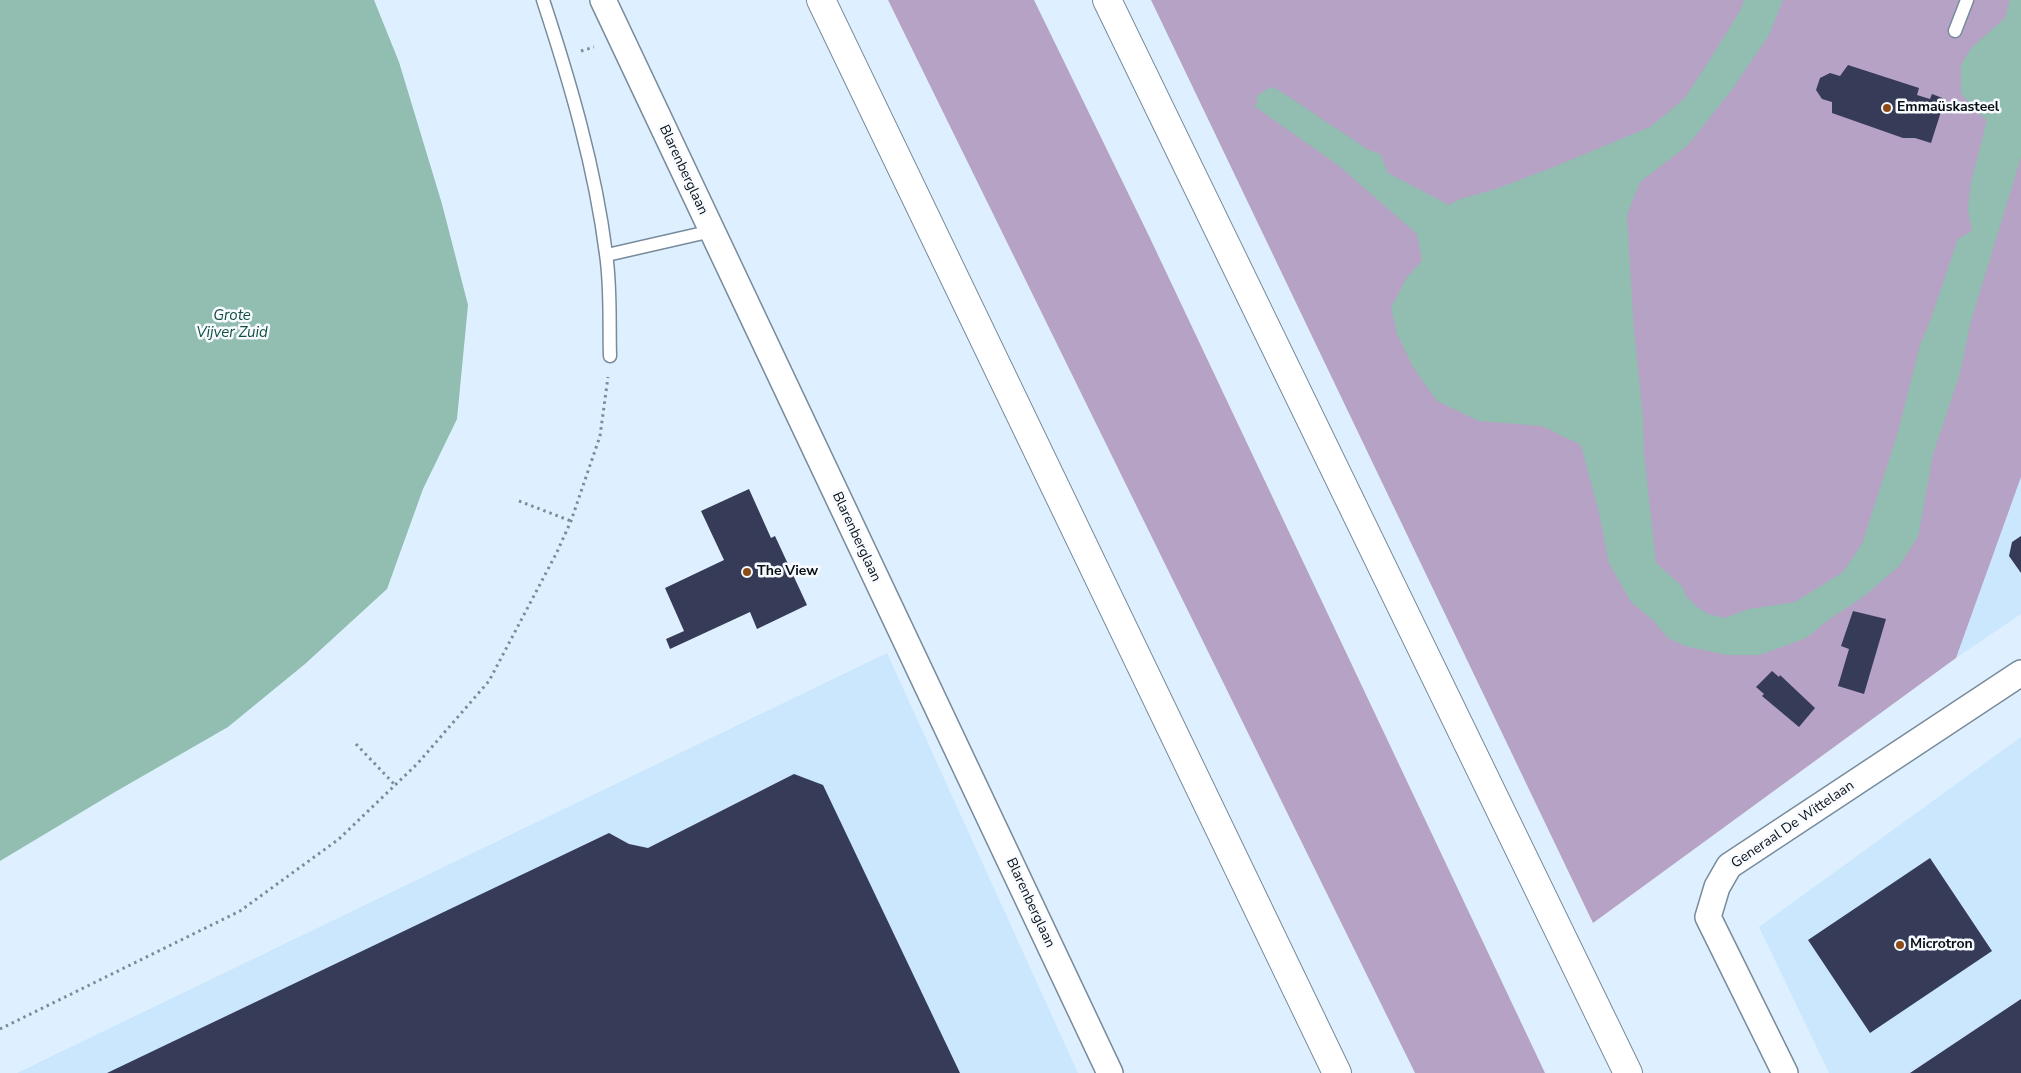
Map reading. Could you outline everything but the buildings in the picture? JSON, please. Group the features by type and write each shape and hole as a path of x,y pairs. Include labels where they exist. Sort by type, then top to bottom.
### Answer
{"highway":[{"path":"821,0 1337,1073"},
{"path":"1107,0 1628,1073"}],"street":[{"name":"Blarenberglaan","path":"603,0 1110,1073"},
{"name":"Generaal De Wittelaan","path":"1785,1073 1708,917 1717,888 1729,866 2021,673"}],"lane":[{"path":"543,0 570,84 597,200 607,255 610,356"},
{"path":"1955,31 1967,0"},
{"path":"607,255 712,231"}],"path":[{"path":"0,1029 240,911 339,840 418,763 489,681 557,552 571,521 600,436 610,356"},
{"path":"519,501 571,521"},
{"path":"356,744 395,785"}],"shaded area":[{"path":"888,0 1034,0 1149,236 1545,1073 1415,1073"},
{"path":"1151,0 2021,0 2021,477 1956,658 1593,923"},
{"path":"2021,477 2021,614 1956,658 1993,554"},
{"path":"887,653 1078,1073 17,1073"},
{"path":"2021,737 2021,1073 1829,1073 1759,927"}],"water":[{"name":"Grote Vijver Zuid","path":"0,0 374,0 399,62 442,204 468,305 457,419 423,489 387,589 305,664 228,727 0,861"},
{"path":"1744,0 1783,0 1769,35 1731,91 1688,145 1640,182 1627,215 1634,331 1643,418 1644,454 1656,563 1682,586 1686,596 1697,607 1708,614 1724,618 1749,609 1795,602 1843,572 1862,544 1898,432 1920,345 1958,239 1972,231 1968,209 1971,183 1987,120 1974,109 1961,93 1961,65 1971,48 2005,18 2010,0 2021,0 2021,157 1971,321 1960,373 1933,454 1918,537 1899,566 1863,597 1828,620 1806,638 1760,655 1727,655 1685,646 1668,638 1653,620 1631,602 1609,563 1599,513 1581,445 1542,426 1479,421 1437,401 1413,367 1397,334 1391,308 1407,277 1422,261 1417,234 1338,165 1254,106 1258,102 1256,96 1271,87 1280,91 1367,149 1380,154 1388,173 1449,205 1460,199 1493,190 1551,168 1650,127 1684,99 1740,11"}],"place":[{"name":"Emmaüskasteel","path":"1887,108"},
{"name":"The View","path":"747,572"},
{"name":"Microtron","path":"1900,945"}]}
